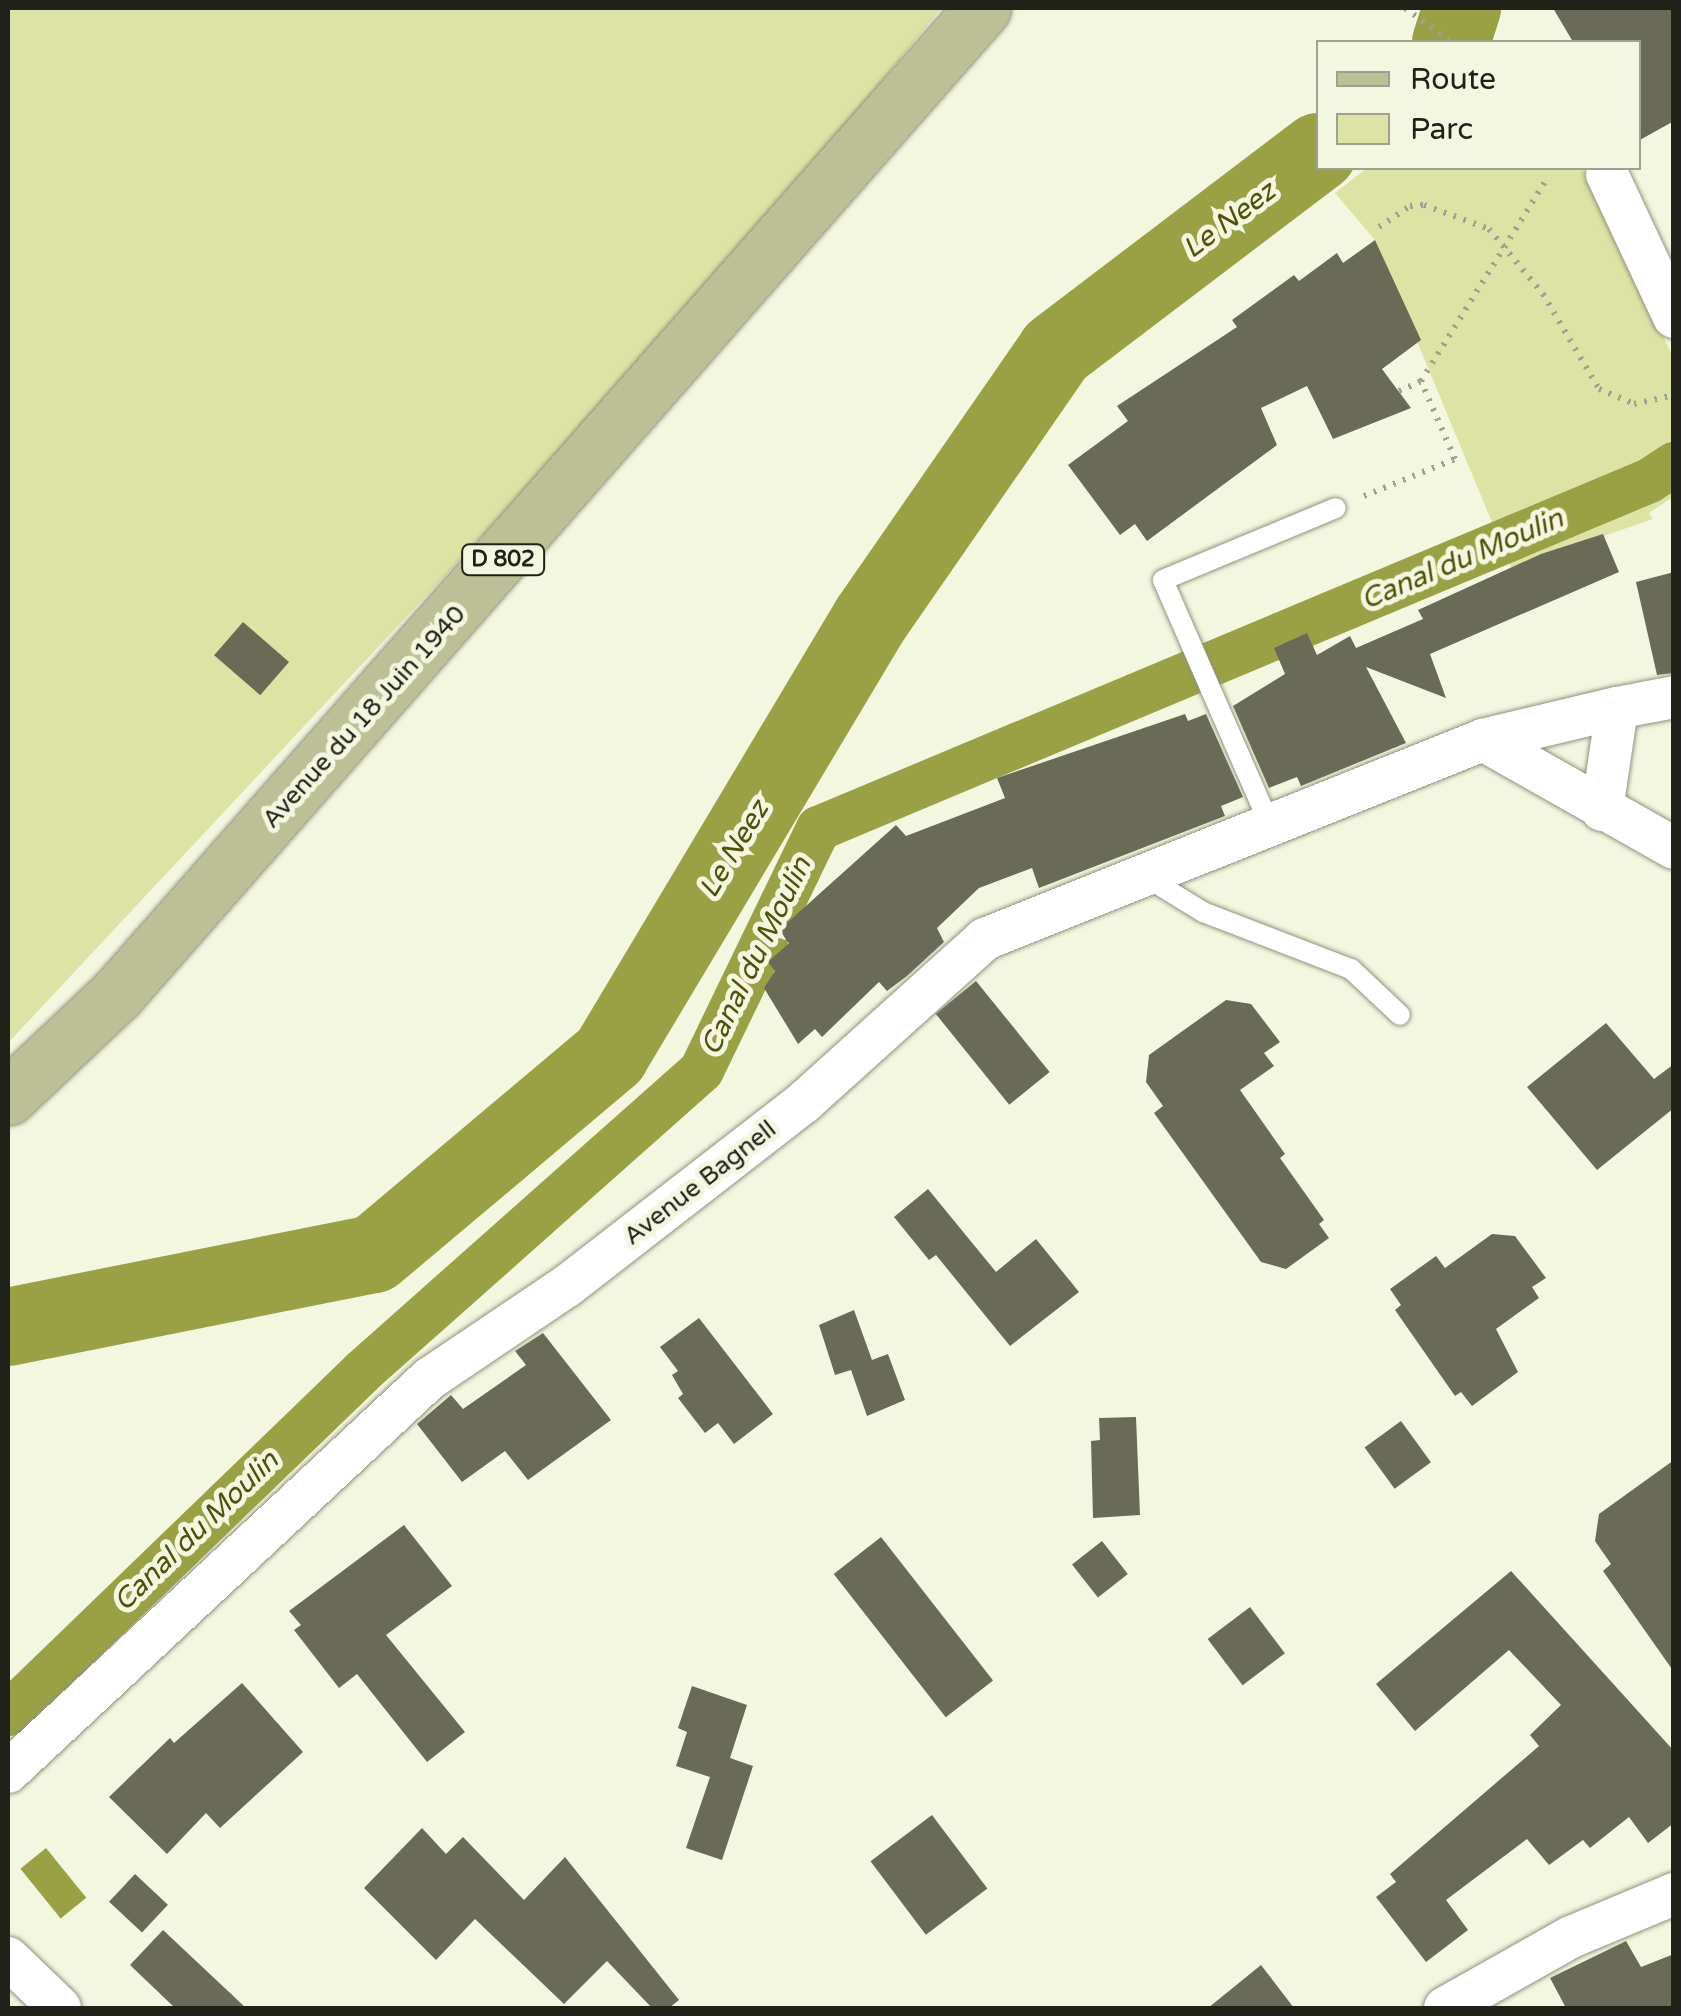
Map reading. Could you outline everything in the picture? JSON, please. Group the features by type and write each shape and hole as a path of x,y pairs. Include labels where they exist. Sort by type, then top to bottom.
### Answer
{"main road":[{"name":"Avenue du 18 Juin 1940","path":"8,1097 169,936 983,8"}],"street":[{"path":"1607,174 1674,317"},
{"name":"Avenue Bagnell","path":"8,1772 430,1379 567,1286 804,1102 986,940 1483,740 1674,698"},
{"path":"1602,810 1618,708"},
{"path":"1483,740 1674,848"},
{"path":"1445,2008 1571,1937 1674,1894"},
{"path":"8,1958 60,2008"}],"lane":[{"path":"1270,825 1163,580 1336,508"},
{"path":"1144,876 1202,912 1351,969 1400,1015"}],"path":[{"path":"1405,8 1449,40"},
{"path":"1399,391 1422,381 1548,177 1543,170"},
{"path":"1378,228 1410,206 1424,204 1489,229 1543,294 1599,389 1634,404 1674,394"},
{"path":"1336,508 1454,459 1422,381"}],"green space":[{"path":"8,8 941,8 722,279 8,1043"},
{"path":"1364,170 1583,170 1673,357 1673,497 1649,513 1653,519 1511,568 1375,240 1335,193"}],"shaded area":[{"path":"46,1848 86,1898 61,1919 20,1869"}],"building":[{"path":"1553,8 1674,8 1674,121 1641,139 1641,40 1572,40"},
{"path":"1375,240 1421,340 1382,369 1411,408 1333,439 1307,386 1261,408 1277,445 1147,541 1135,524 1120,535 1068,465 1128,421 1117,406 1237,327 1232,320 1294,275 1299,281 1337,253 1343,263"},
{"path":"1603,534 1619,572 1430,654 1446,698 1366,667 1406,743 1301,786 1297,777 1269,788 1233,706 1285,674 1274,648 1307,633 1317,655 1350,636 1356,648 1423,619 1418,610 1541,554"},
{"path":"1674,572 1674,673 1657,675 1636,582"},
{"path":"243,622 289,662 260,695 214,655"},
{"path":"1185,714 1188,721 1206,714 1243,797 1221,806 1225,816 1039,888 1032,868 979,888 937,928 944,942 907,976 887,991 879,982 822,1037 815,1029 798,1044 764,988 775,971 768,962 789,943 778,931 896,825 906,836 1005,798 997,778"},
{"path":"976,981 1050,1072 1009,1105 936,1014"},
{"path":"1226,1000 1251,1004 1280,1042 1264,1053 1274,1066 1240,1090 1285,1154 1280,1158 1324,1220 1319,1224 1329,1238 1286,1269 1261,1262 1154,1113 1163,1106 1146,1082 1149,1055"},
{"path":"1606,1023 1654,1079 1674,1064 1674,1108 1597,1170 1527,1087"},
{"path":"928,1189 996,1272 1036,1239 1079,1292 1010,1346 936,1255 929,1260 894,1217"},
{"path":"1492,1234 1515,1236 1546,1278 1532,1287 1539,1298 1496,1329 1518,1372 1472,1406 1461,1392 1455,1396 1395,1310 1401,1305 1390,1289 1436,1256 1445,1268"},
{"path":"854,1310 872,1360 888,1354 905,1400 867,1416 851,1370 835,1375 819,1325"},
{"path":"699,1318 773,1414 734,1444 718,1423 705,1433 678,1398 683,1394 672,1375 678,1371 660,1347"},
{"path":"543,1333 611,1420 528,1480 505,1451 462,1482 417,1424 451,1395 463,1409 526,1365 515,1351"},
{"path":"1136,1417 1140,1515 1093,1518 1091,1441 1100,1440 1099,1418"},
{"path":"1401,1421 1431,1462 1395,1489 1365,1447"},
{"path":"1674,1460 1674,1672 1603,1571 1611,1564 1595,1541 1599,1514"},
{"path":"404,1525 452,1586 386,1635 465,1732 427,1762 357,1674 339,1688 294,1630 301,1625 289,1611"},
{"path":"881,1537 993,1680 946,1717 834,1574"},
{"path":"1102,1541 1128,1574 1098,1597 1072,1564"},
{"path":"1511,1571 1674,1751 1674,1823 1648,1843 1629,1817 1590,1848 1583,1840 1549,1865 1527,1839 1446,1900 1468,1930 1426,1962 1376,1897 1396,1882 1390,1874 1539,1746 1530,1735 1561,1705 1509,1650 1415,1731 1376,1684"},
{"path":"1250,1607 1285,1653 1243,1685 1208,1639"},
{"path":"242,1683 303,1752 220,1828 206,1813 167,1854 109,1797 170,1738 174,1743"},
{"path":"692,1686 747,1705 730,1758 753,1766 722,1860 686,1848 710,1777 676,1766 687,1732 678,1728"},
{"path":"932,1815 987,1888 926,1935 871,1861"},
{"path":"422,1828 446,1854 463,1837 524,1900 565,1857 679,2000 669,2008 652,2008 607,1961 564,2004 475,1919 436,1960 364,1888"},
{"path":"135,1874 168,1905 142,1932 109,1902"},
{"path":"163,1930 246,2008 175,2008 130,1965"},
{"path":"1626,1941 1641,1967 1674,1954 1674,2008 1566,2008 1550,1978"},
{"path":"1261,1965 1294,2008 1208,2008"}],"waterway":[{"name":"Le Neez","path":"1452,40 1462,8"},
{"name":"Le Neez","path":"8,1327 374,1254 610,1055 870,620 1056,351 1316,154"},
{"name":"Canal du Moulin","path":"8,1713 362,1371 701,1070 818,828 1649,480 1674,464"}]}
